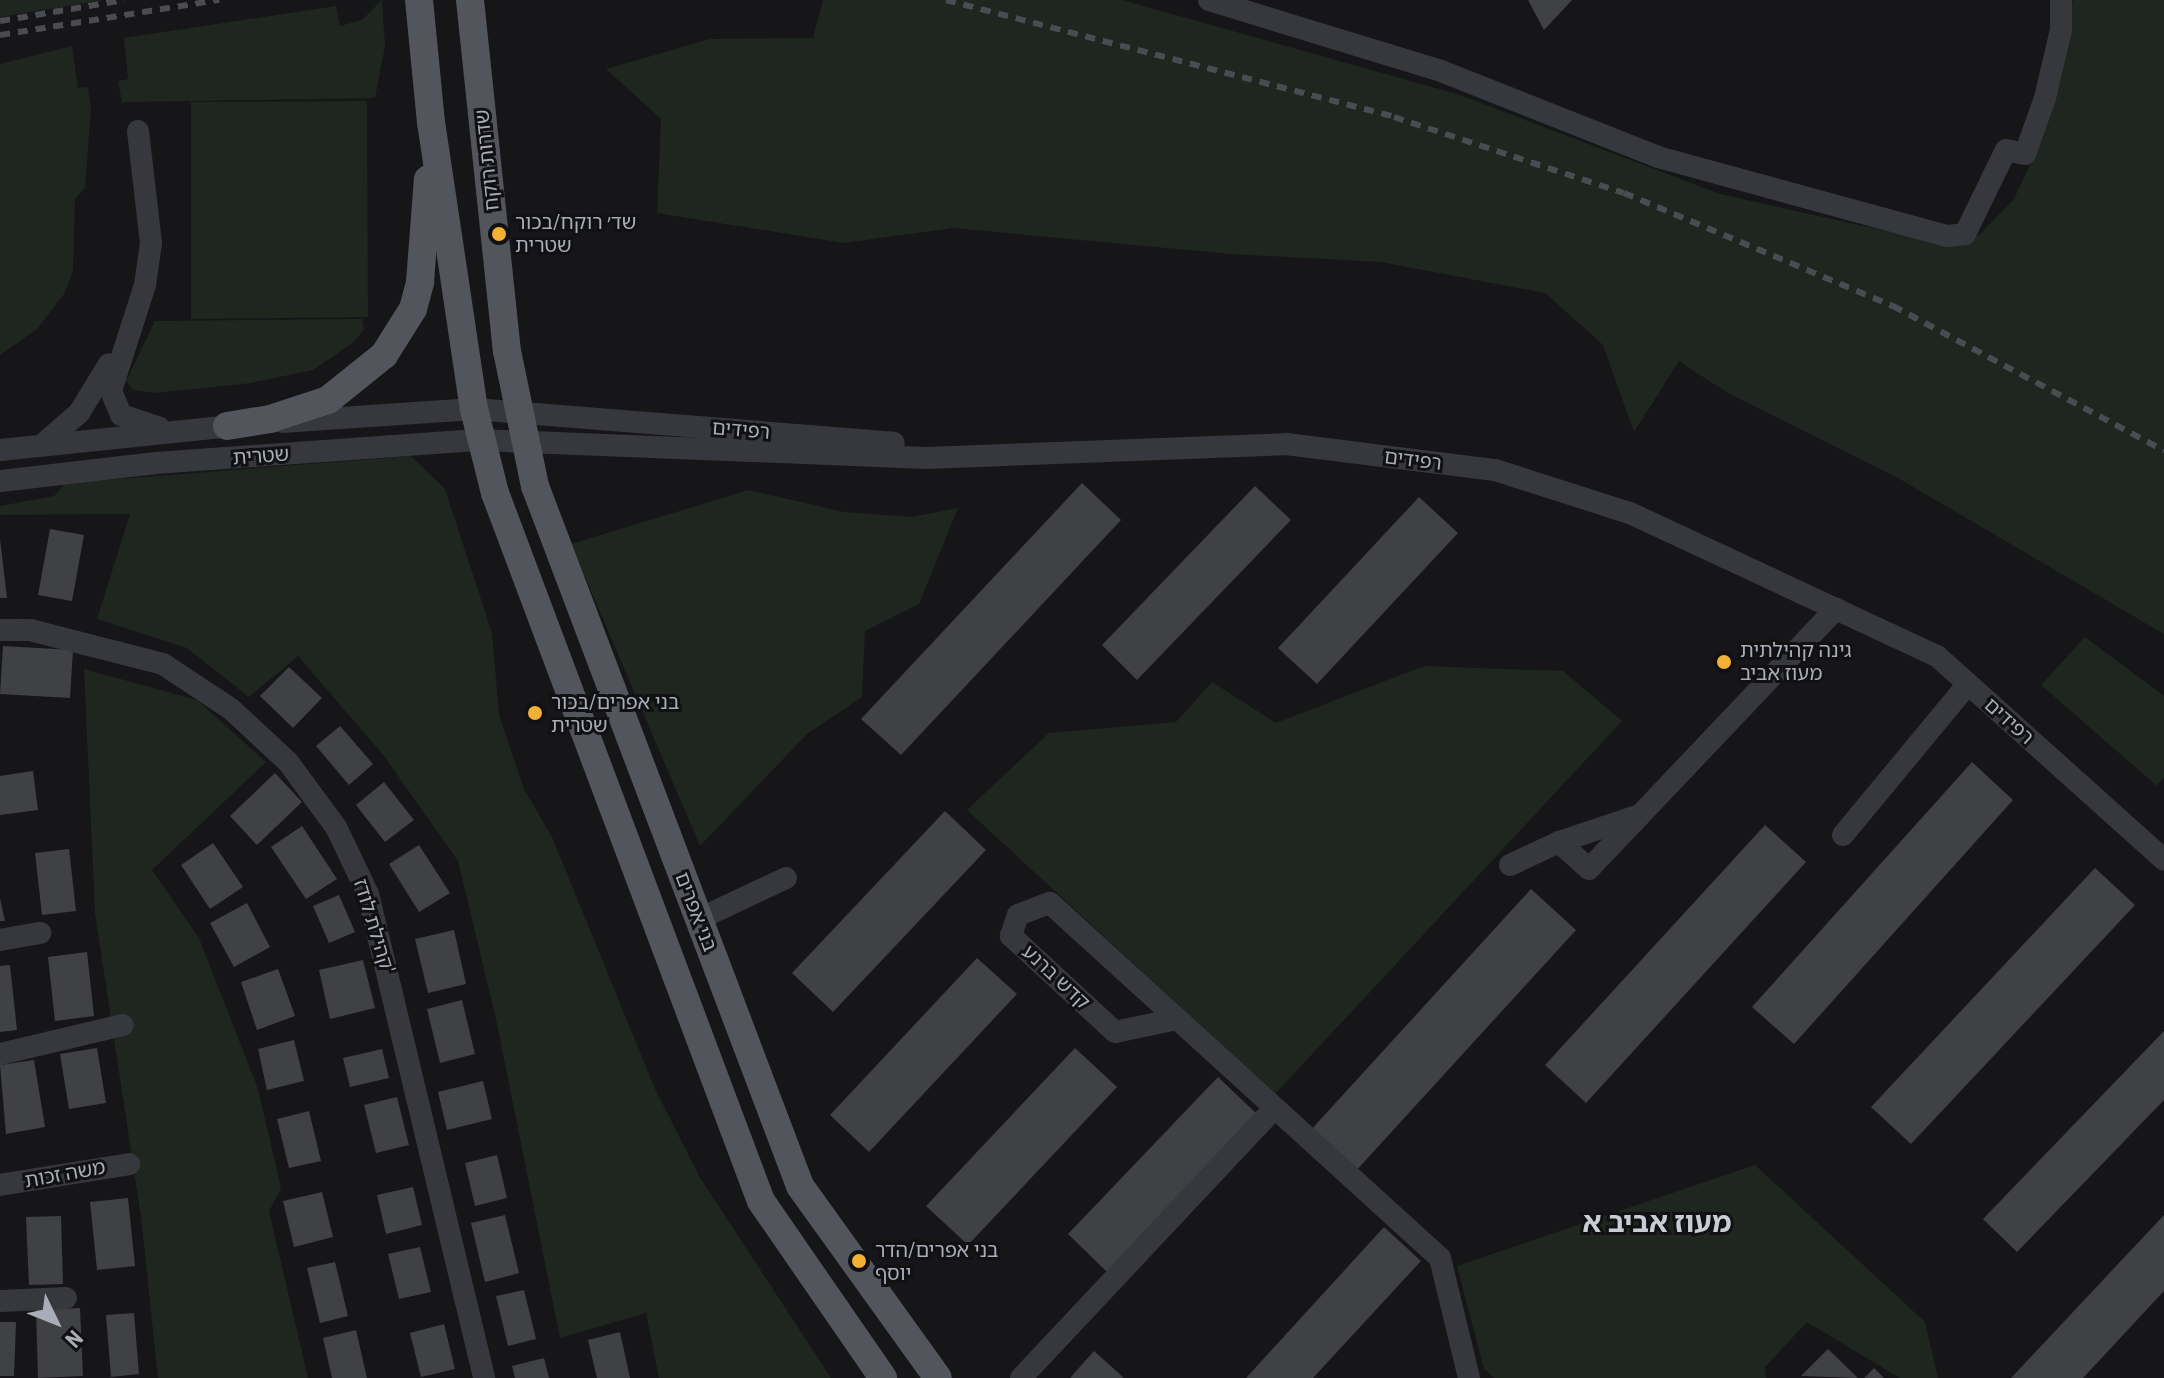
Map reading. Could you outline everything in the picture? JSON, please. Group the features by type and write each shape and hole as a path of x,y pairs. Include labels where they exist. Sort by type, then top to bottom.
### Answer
{"main road":[{"path":"419,0 431,122 474,409"},
{"name":"שדרות רוקח","path":"470,0 507,351 521,428"},
{"path":"227,426 270,419 328,400 370,370 393,344 413,309 420,282 431,122"},
{"name":"בני אפרים","path":"474,409 495,493 761,1201 883,1378"},
{"name":"בני אפרים","path":"521,428 699,919 800,1186 938,1378"}],"street":[{"path":"1209,0 1441,71 1658,157 1947,236 1965,234 2006,150 2025,154 2058,44 2061,0"},
{"path":"138,131 151,243 145,285 122,343 111,391 117,411 172,430"},
{"path":"43,444 85,405 122,343"},
{"name":"שטרית","path":"0,450 172,430 474,409 521,428"},
{"name":"שטרית","path":"0,481 156,463 480,440 521,428"},
{"name":"רפידים","path":"521,428 915,444 962,453 1286,444 1495,470 1630,513 1937,656 2164,860"},
{"path":"1559,842 1589,869 1836,609"},
{"name":"קהילת לודז'","path":"0,630 30,630 163,664 231,709 288,762 336,827 372,907 484,1378"},
{"path":"1843,835 1968,684"},
{"path":"1510,865 1559,842 1640,815"},
{"path":"699,919 786,878"},
{"name":"קדש ברנע","path":"1177,1019 1115,1032 1011,936 1018,915 1050,903 1440,1258 1469,1378"},
{"path":"0,940 40,933"},
{"path":"0,1054 123,1025"},
{"path":"1021,1378 1274,1109"},
{"name":"משה זכות","path":"0,1185 129,1164"},
{"path":"0,1301 66,1298"}],"shaded area":[{"path":"0,0 104,0 0,17"},
{"path":"382,0 385,46 375,98 122,102 118,81 128,79 124,38 336,6 340,26 362,20"},
{"path":"823,0 1122,0 1457,94 1720,194 1949,245 1979,235 2014,199 2034,156 2073,0 2164,0 2164,634 1898,478 1726,392 1679,361 1634,432 1603,345 1545,293 1381,262 1231,254 953,228 844,243 657,213 661,119 606,69 710,39 813,38"},
{"path":"72,46 78,88 88,87 91,108 85,188 75,199 73,271 64,294 37,329 0,355 0,64"},
{"path":"367,101 368,317 191,319 191,102"},
{"path":"362,319 364,329 354,342 313,370 251,383 156,393 133,390 126,381 155,321"},
{"path":"411,456 445,489 492,633 499,715 524,789 552,837 655,1089 699,1176 831,1378 659,1378 646,1313 560,1338 496,1019 458,861 384,756 298,656 249,697 187,648 97,619 130,514 0,515 0,506 54,496 66,483"},
{"path":"749,490 844,512 912,517 958,508 919,604 865,631 862,697 807,734 700,846 571,544"},
{"path":"2085,637 2164,696 2164,777 2157,786 2041,685"},
{"path":"1424,666 1563,671 1622,721 1275,1094 967,810 1049,733 1176,722 1212,682 1276,723"},
{"path":"84,669 197,700 266,762 152,870 199,938 258,1089 281,1188 269,1211 308,1378 158,1378 141,1217 95,913"},
{"path":"1755,1165 1925,1322 1938,1378 1900,1378 1807,1322 1765,1367 1766,1378 1494,1378 1484,1369 1457,1266"}],"building":[{"path":"1528,0 1572,0 1544,30"},
{"path":"1082,483 1121,520 901,755 861,719"},
{"path":"1255,486 1291,520 1137,680 1102,645"},
{"path":"1419,497 1458,533 1317,684 1278,648"},
{"path":"50,529 84,535 72,601 38,595"},
{"path":"0,539 7,598 0,598"},
{"path":"3,646 73,650 70,698 0,694"},
{"path":"289,667 322,698 293,728 260,696"},
{"path":"340,726 373,764 349,785 316,746"},
{"path":"1972,762 2013,800 1794,1044 1752,1007"},
{"path":"33,771 38,810 0,815 0,776"},
{"path":"275,773 302,802 257,845 230,816"},
{"path":"384,782 414,820 385,842 356,805"},
{"path":"945,811 986,850 833,1012 792,973"},
{"path":"1765,825 1806,862 1586,1103 1545,1065"},
{"path":"302,826 337,879 306,899 271,847"},
{"path":"213,843 243,887 210,909 181,865"},
{"path":"419,845 450,893 419,912 389,864"},
{"path":"69,849 76,911 42,915 35,853"},
{"path":"2095,868 2135,905 1911,1144 1871,1107"},
{"path":"1531,889 1576,930 1354,1173 1309,1132"},
{"path":"339,895 355,932 329,943 313,906"},
{"path":"0,898 5,921 0,921"},
{"path":"247,903 270,947 234,967 210,923"},
{"path":"454,930 466,984 428,993 415,939"},
{"path":"87,952 94,1016 55,1021 48,957"},
{"path":"977,958 1017,994 869,1152 830,1115"},
{"path":"363,960 375,1008 330,1019 319,970"},
{"path":"10,965 17,1030 0,1032 0,966"},
{"path":"278,969 295,1016 257,1030 241,982"},
{"path":"462,1000 475,1054 440,1063 427,1009"},
{"path":"2164,1031 2164,1100 2017,1252 1983,1219"},
{"path":"294,1040 304,1081 267,1090 258,1049"},
{"path":"97,1048 106,1103 69,1109 60,1054"},
{"path":"1075,1048 1117,1087 968,1245 926,1206"},
{"path":"382,1049 389,1078 350,1087 343,1058"},
{"path":"34,1060 45,1127 6,1134 0,1065"},
{"path":"1218,1077 1258,1115 1107,1272 1068,1234"},
{"path":"483,1081 492,1119 447,1130 438,1092"},
{"path":"397,1097 409,1145 376,1153 364,1105"},
{"path":"309,1111 321,1161 289,1168 277,1119"},
{"path":"497,1155 507,1198 475,1206 465,1163"},
{"path":"413,1187 422,1225 386,1234 377,1195"},
{"path":"322,1192 333,1237 294,1247 283,1201"},
{"path":"128,1198 135,1266 97,1270 90,1202"},
{"path":"505,1215 519,1273 485,1282 471,1223"},
{"path":"2164,1215 2164,1291 2083,1378 2011,1378"},
{"path":"61,1216 63,1284 29,1285 26,1217"},
{"path":"1384,1227 1421,1261 1313,1378 1246,1378"},
{"path":"420,1247 431,1292 399,1299 388,1254"},
{"path":"335,1262 348,1316 320,1323 307,1268"},
{"path":"524,1290 536,1339 508,1346 496,1296"},
{"path":"80,1308 83,1376 38,1378 36,1310"},
{"path":"134,1313 139,1374 111,1377 106,1315"},
{"path":"0,1322 16,1322 14,1376 0,1376"},
{"path":"444,1324 455,1369 421,1377 410,1333"},
{"path":"356,1330 367,1378 332,1378 323,1338"},
{"path":"620,1332 630,1378 597,1378 588,1340"},
{"path":"1828,1349 1858,1378 1801,1376"},
{"path":"1094,1351 1124,1378 1070,1378"},
{"path":"544,1358 549,1378 515,1378 512,1366"},
{"path":"1874,1368 1884,1378 1864,1378"}],"railway":[{"path":"0,21 124,0"},
{"path":"0,35 219,0"},
{"path":"946,0 1394,117 1624,193 1893,306 2164,451"}],"place":[{"name":"שד׳ רוקח/בכור שטרית","path":"499,234"},
{"name":"גינה קהילתית מעוז אביב","path":"1724,662"},
{"name":"בני אפרים/בכור שטרית","path":"535,713"},
{"name":"בני אפרים/הדר יוסף","path":"859,1261"}],"district":[{"name":"מעוז אביב א","path":"1657,1223"}]}
